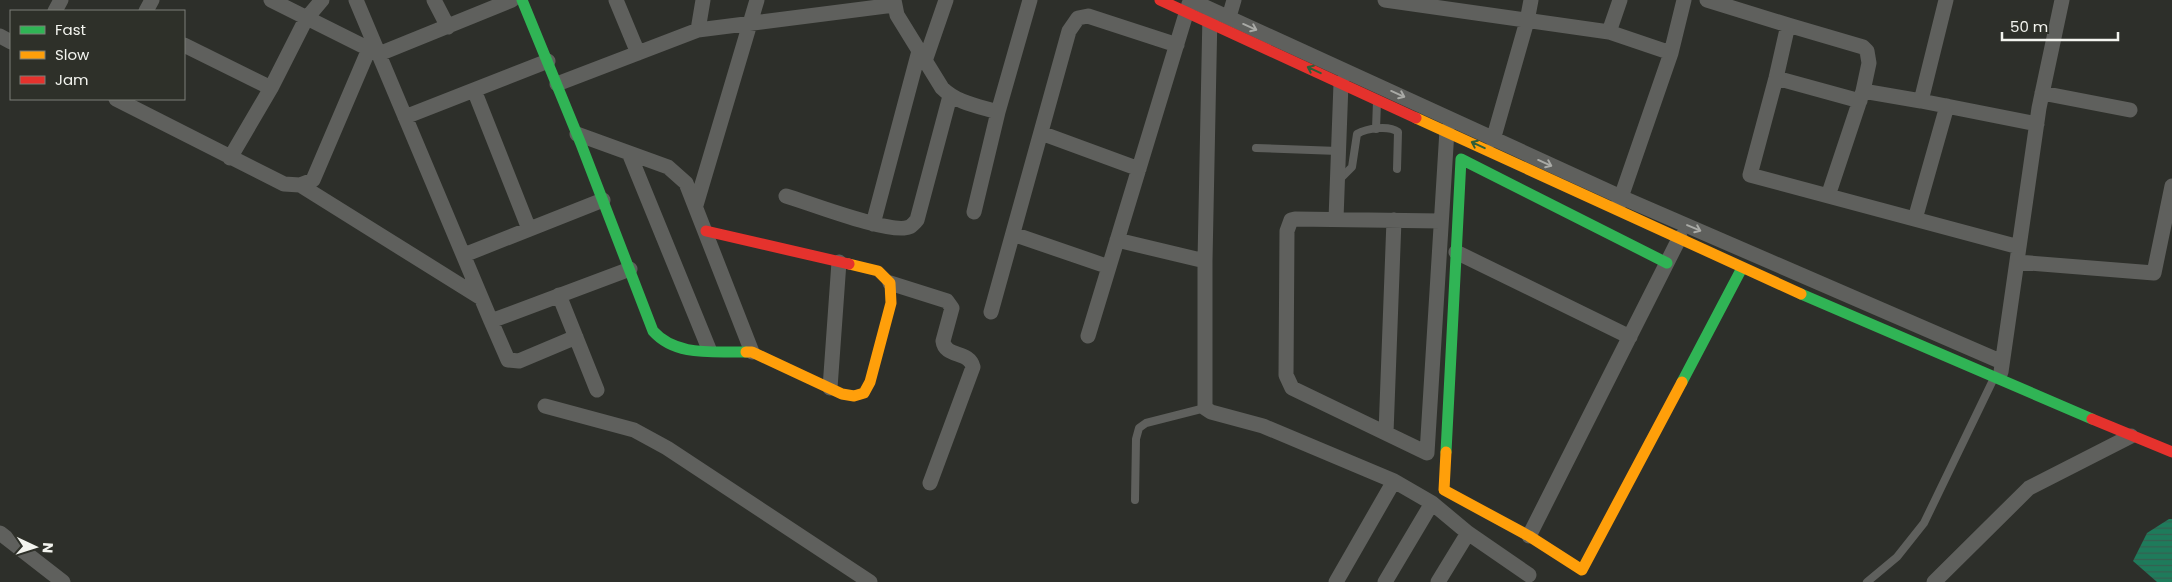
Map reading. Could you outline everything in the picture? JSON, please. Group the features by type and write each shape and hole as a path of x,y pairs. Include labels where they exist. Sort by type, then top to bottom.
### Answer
{"street":[{"path":"271,0 374,52 448,27 512,0"},
{"path":"230,158 271,88 306,19 322,0"},
{"path":"356,0 374,52 405,117 508,360 519,361 576,338"},
{"path":"434,0 448,27"},
{"path":"522,0 577,134 653,330 662,341 674,347 752,352 830,388 854,396 864,393 870,382 891,303 890,283"},
{"path":"616,0 638,53"},
{"path":"696,205 757,0"},
{"path":"873,224 922,56 946,0"},
{"path":"974,212 998,112 1030,0"},
{"path":"1160,0 1189,4 1341,82 1447,130 1619,204 2002,362"},
{"path":"1229,17 1234,0"},
{"path":"1385,0 1447,5 1527,21 1610,32 1670,53"},
{"path":"1492,140 1527,21 1531,0"},
{"path":"1610,32 1620,0"},
{"path":"1619,204 1670,53 1684,0"},
{"path":"1707,0 1863,47 1867,51 1869,63 1861,96 1828,196"},
{"path":"1921,101 1946,0"},
{"path":"1997,379 2002,362 2042,93 2062,0"},
{"path":"557,84 698,30 894,2 897,15 942,88 950,96 998,112"},
{"path":"698,30 701,3"},
{"path":"1088,336 1189,4"},
{"path":"991,312 1069,31 1078,18 1088,16 1177,45"},
{"path":"1210,16 1229,17 1453,119 1619,204 1649,223 1742,268 1997,379 2172,452"},
{"path":"1210,16 1205,261 1205,408 1211,412 1263,426 1394,480 1432,503 1468,533 1528,575"},
{"path":"1788,25 1750,175 2019,247"},
{"path":"185,45 271,88"},
{"path":"118,100 284,184 300,185 313,180 374,52"},
{"path":"405,117 548,61"},
{"path":"1776,78 1861,96 1921,101 2037,124"},
{"path":"1336,219 1341,82"},
{"path":"474,90 530,229"},
{"path":"2042,93 2130,110"},
{"path":"786,196 873,224 898,229 909,227 917,220 950,96"},
{"path":"1915,219 1947,106"},
{"path":"1441,221 1295,219 1291,220 1288,225 1286,375 1292,388 1428,453 1447,130"},
{"path":"1041,132 1139,169"},
{"path":"577,134 668,167 676,172 686,183 752,352"},
{"path":"629,153 709,349"},
{"path":"1667,263 1461,160 1444,490 1529,536 1582,570 1742,268"},
{"path":"300,185 481,298"},
{"path":"2017,262 2154,273 2170,204 2172,186"},
{"path":"464,255 603,200"},
{"path":"1386,433 1394,220"},
{"path":"706,231 878,272 890,283 947,301 951,304 952,308 942,341 943,346 948,351 967,357 972,362 973,367 930,483"},
{"path":"1012,234 1109,267"},
{"path":"1529,536 1680,237"},
{"path":"1117,240 1205,261"},
{"path":"1456,252 1630,337"},
{"path":"830,388 839,262"},
{"path":"491,321 630,269"},
{"path":"559,295 597,390"},
{"path":"545,406 634,430 667,448 870,582"},
{"path":"1934,582 2029,488 2131,436"},
{"path":"1336,582 1394,480"},
{"path":"1385,582 1432,503"},
{"path":"0,533 63,582"},
{"path":"1438,582 1468,533"}],"lane":[{"path":"1376,128 1377,99"},
{"path":"1337,181 1352,167 1358,134 1376,128 1394,129 1398,132 1397,168"},
{"path":"1256,148 1338,151"},
{"path":"1867,582 1897,557 1924,523 1997,379"},
{"path":"1135,500 1136,439 1139,428 1146,422 1205,408"}],"shaded area":[{"path":"2172,519 2172,582 2157,582 2133,561 2147,533"}],"traffic: fast":[{"path":"522,0 581,144 653,331 662,339 684,349 709,352 746,352"},
{"path":"1446,452 1461,159 1667,263"},
{"path":"1682,382 1742,268"},
{"path":"1801,294 2092,419"}],"traffic: slow":[{"path":"1416,118 1801,294"},
{"path":"746,352 752,352 842,394 854,396 864,393 870,382 891,303 890,283 878,271 849,264"},
{"path":"1446,452 1444,490 1529,536 1582,570 1682,382"}],"traffic: jam":[{"path":"1160,0 1416,118"},
{"path":"706,231 849,264"},
{"path":"2092,419 2172,452"}]}
